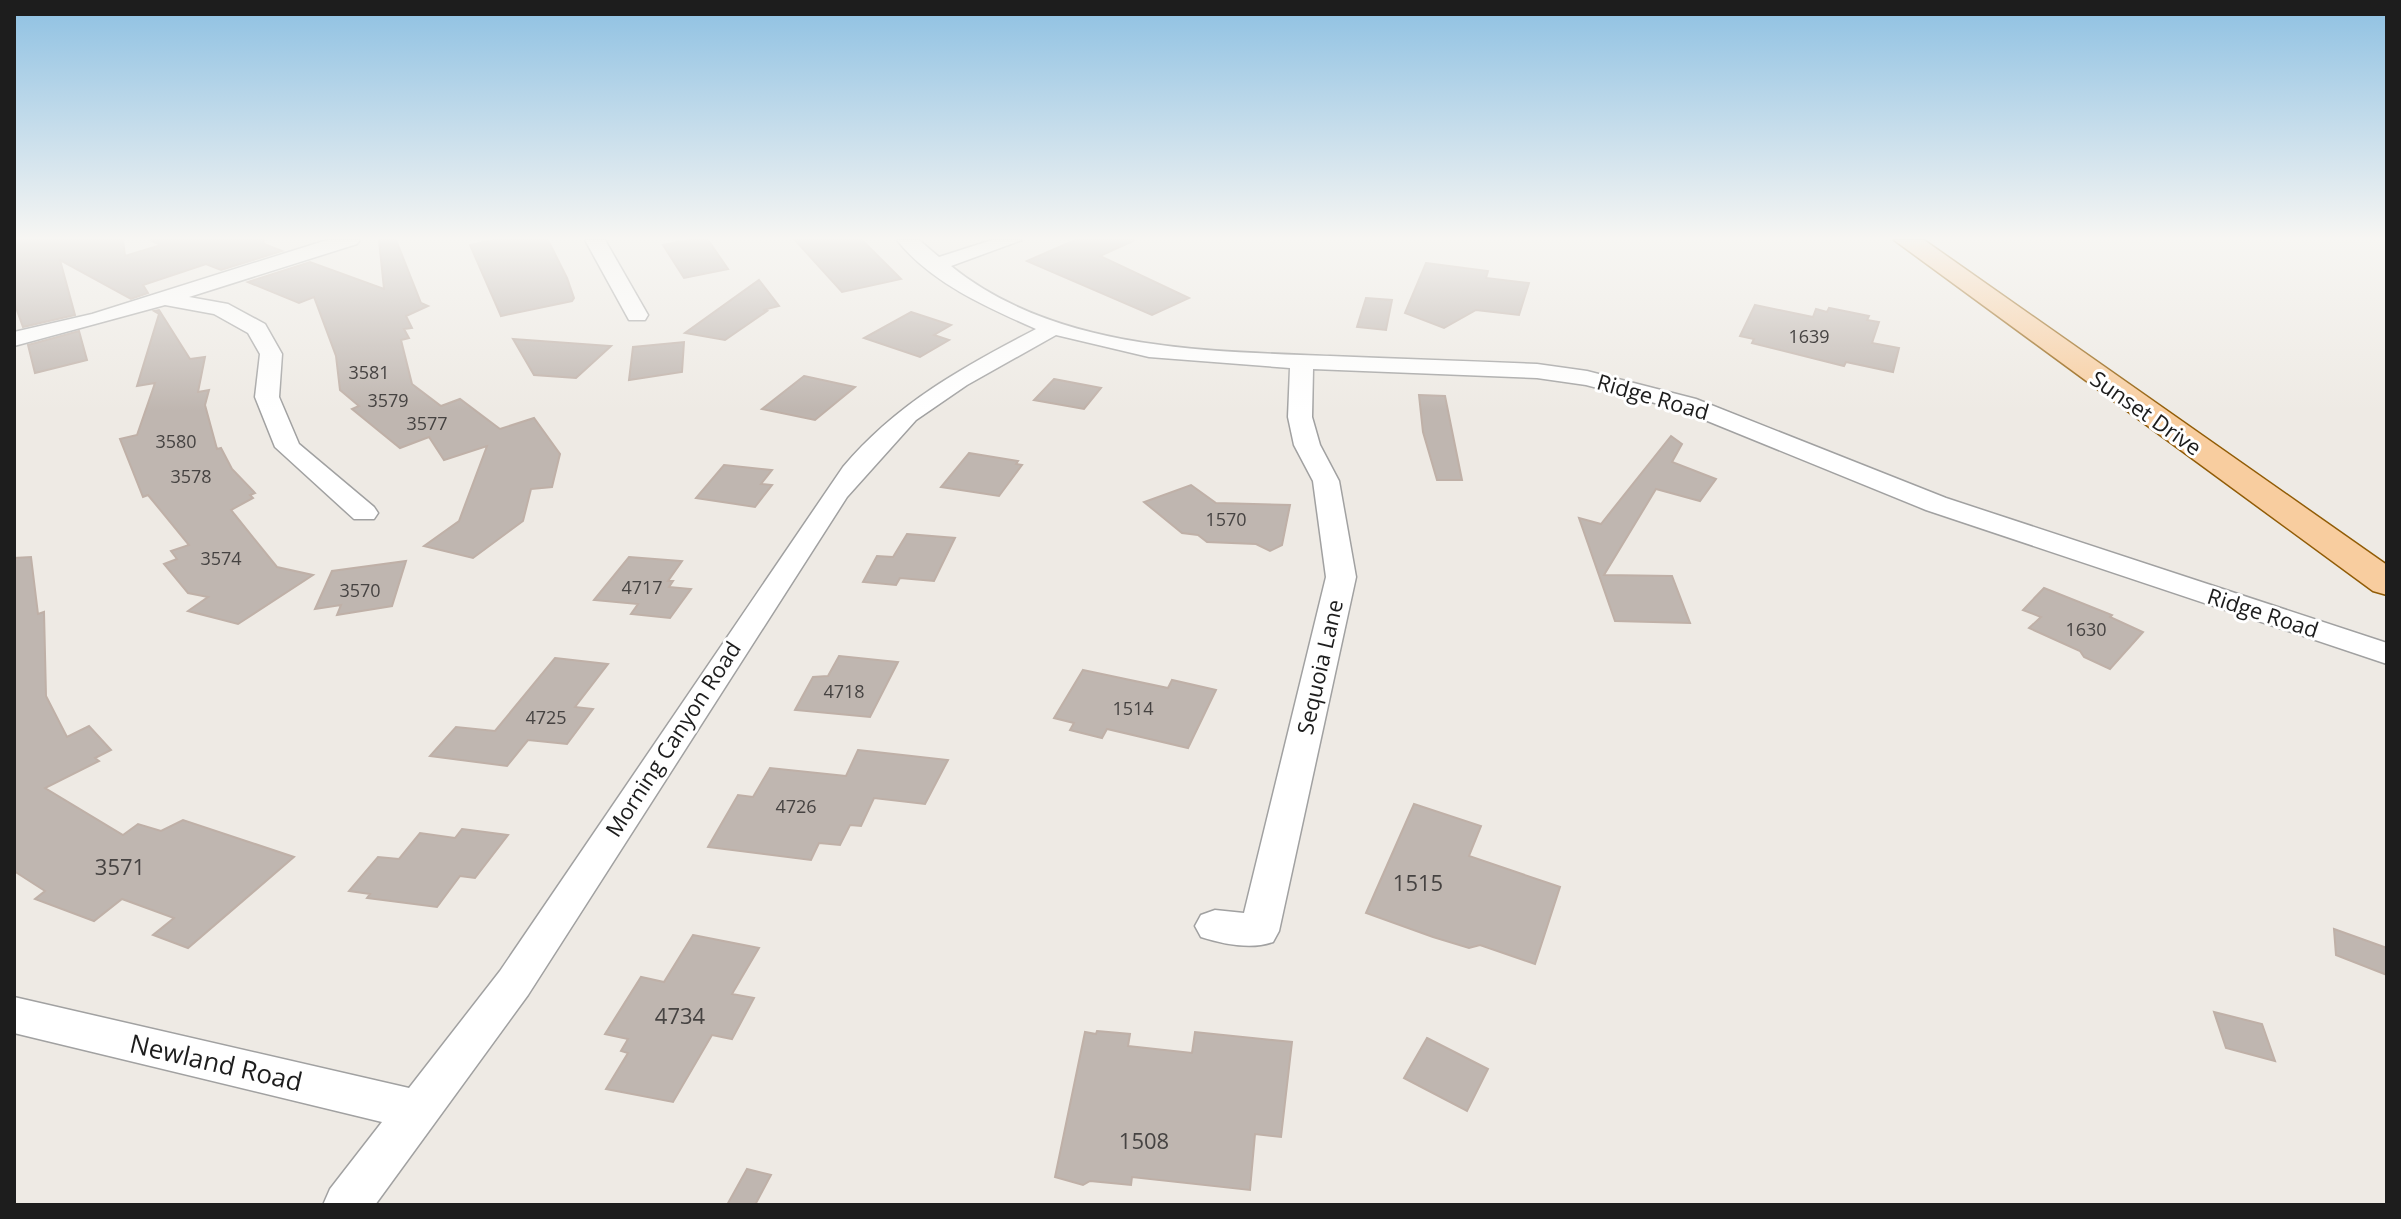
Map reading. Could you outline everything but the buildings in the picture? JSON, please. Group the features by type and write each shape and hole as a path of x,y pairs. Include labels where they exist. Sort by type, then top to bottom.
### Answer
{"main road":[{"name":"Sunset Drive","path":"1987,297 2387,583"}],"street":[{"path":"14,339 110,317 172,297"},
{"path":"627,297 637,315"},
{"name":"Ridge Road","path":"980,297 1051,329 1117,347 1190,357 1537,371 1587,378 1687,404 1936,504 2387,654"},
{"path":"166,299 220,309 257,329 271,354 267,397 288,447 364,513"},
{"name":"Morning Canyon Road","path":"347,1205 514,983 751,620 836,493 867,454 918,408 964,377 1051,329"},
{"name":"Sequoia Lane","path":"1215,926 1259,931 1341,577 1326,481 1307,445 1300,417 1302,362"},
{"name":"Newland Road","path":"14,1015 418,1110"}]}
